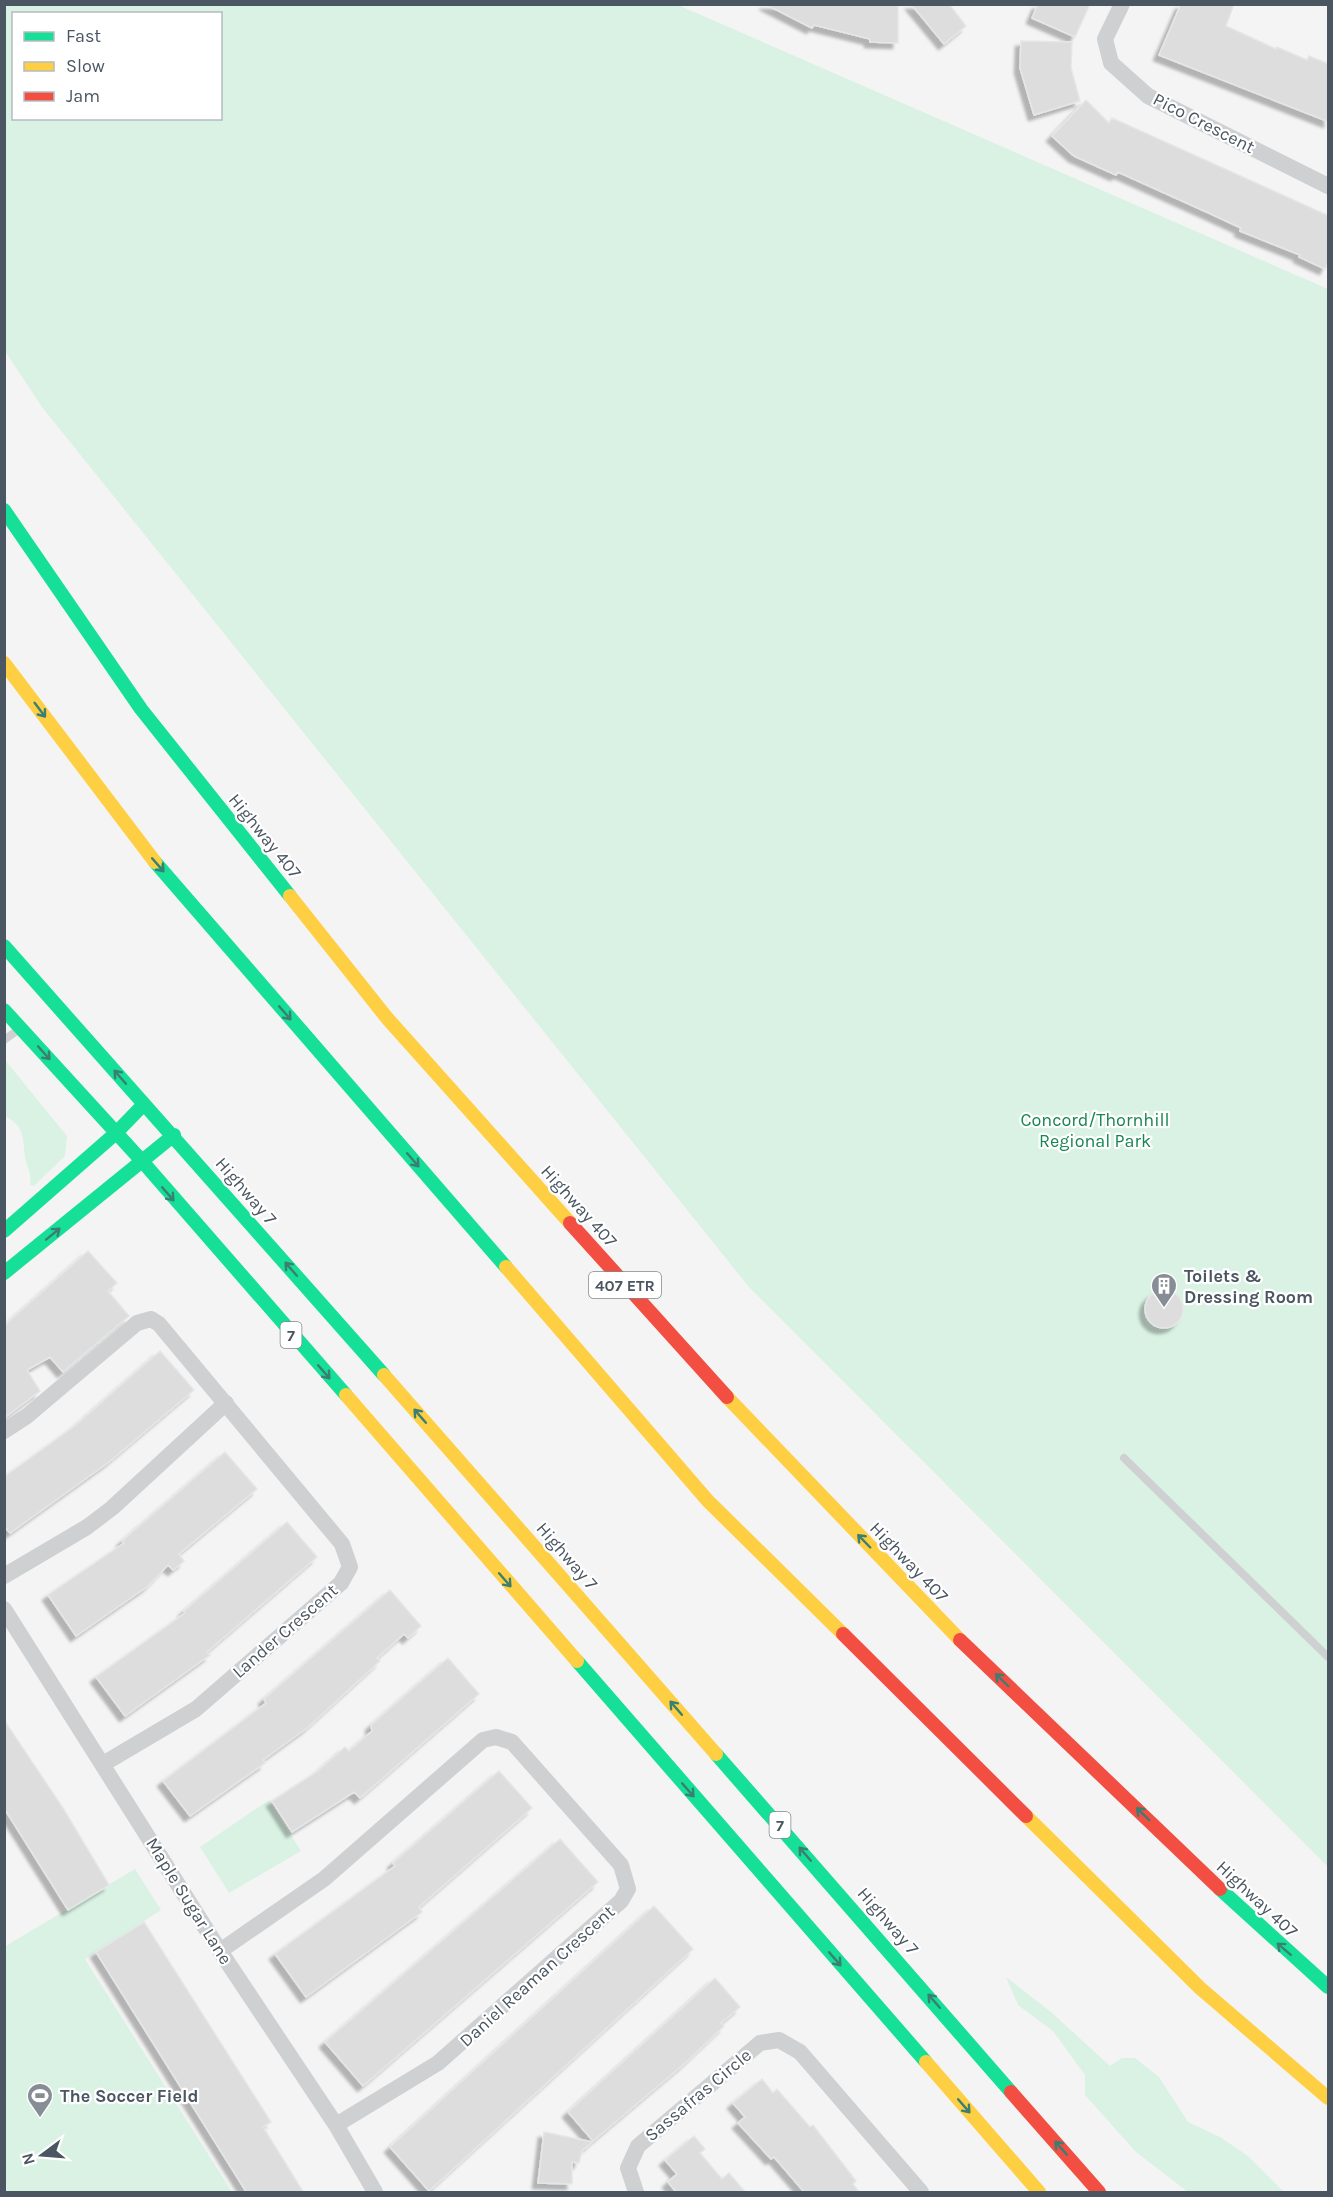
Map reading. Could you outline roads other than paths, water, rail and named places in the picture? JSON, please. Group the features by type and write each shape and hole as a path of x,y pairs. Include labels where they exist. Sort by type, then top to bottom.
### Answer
{"main road":[{"name":"Highway 407","path":"4,510 141,709 387,1018 703,1372 932,1613 1281,1947 1329,1987"},
{"path":"4,663 149,855 708,1501 1200,1988 1329,2098"},
{"name":"Highway 7","path":"4,946 174,1135 1099,2193"},
{"name":"7","path":"4,1010 142,1161 1039,2193"},
{"path":"4,1231 116,1133 144,1104"},
{"path":"6,1270 174,1135"}],"street":[{"name":"Pico Crescent","path":"1122,4 1105,39 1111,63 1156,100 1329,186"},
{"name":"Lander Crescent","path":"4,1431 27,1416 137,1323 151,1319 159,1324 342,1544 350,1567 341,1583 196,1709 103,1764"},
{"path":"4,1576 87,1527 112,1508 226,1403"},
{"name":"Maple Sugar Lane","path":"4,1609 220,1951 336,2125 375,2193"},
{"name":"Daniel Reaman Crescent","path":"220,1951 324,1879 483,1740 496,1737 512,1743 621,1865 628,1889 621,1901 438,2063 336,2125"},
{"name":"Sassafras Circle","path":"636,2193 628,2168 638,2146 760,2043 779,2040 800,2052 921,2193"}],"lane":[{"path":"4,1040 21,1028"},
{"path":"1124,1458 1329,1657"}],"place":[{"name":"Toilets & Dressing Room","path":"1164,1309"},
{"name":"The Soccer Field","path":"40,2119"}],"park label":[{"name":"Concord/Thornhill Regional Park","path":"1095,1130"}]}
